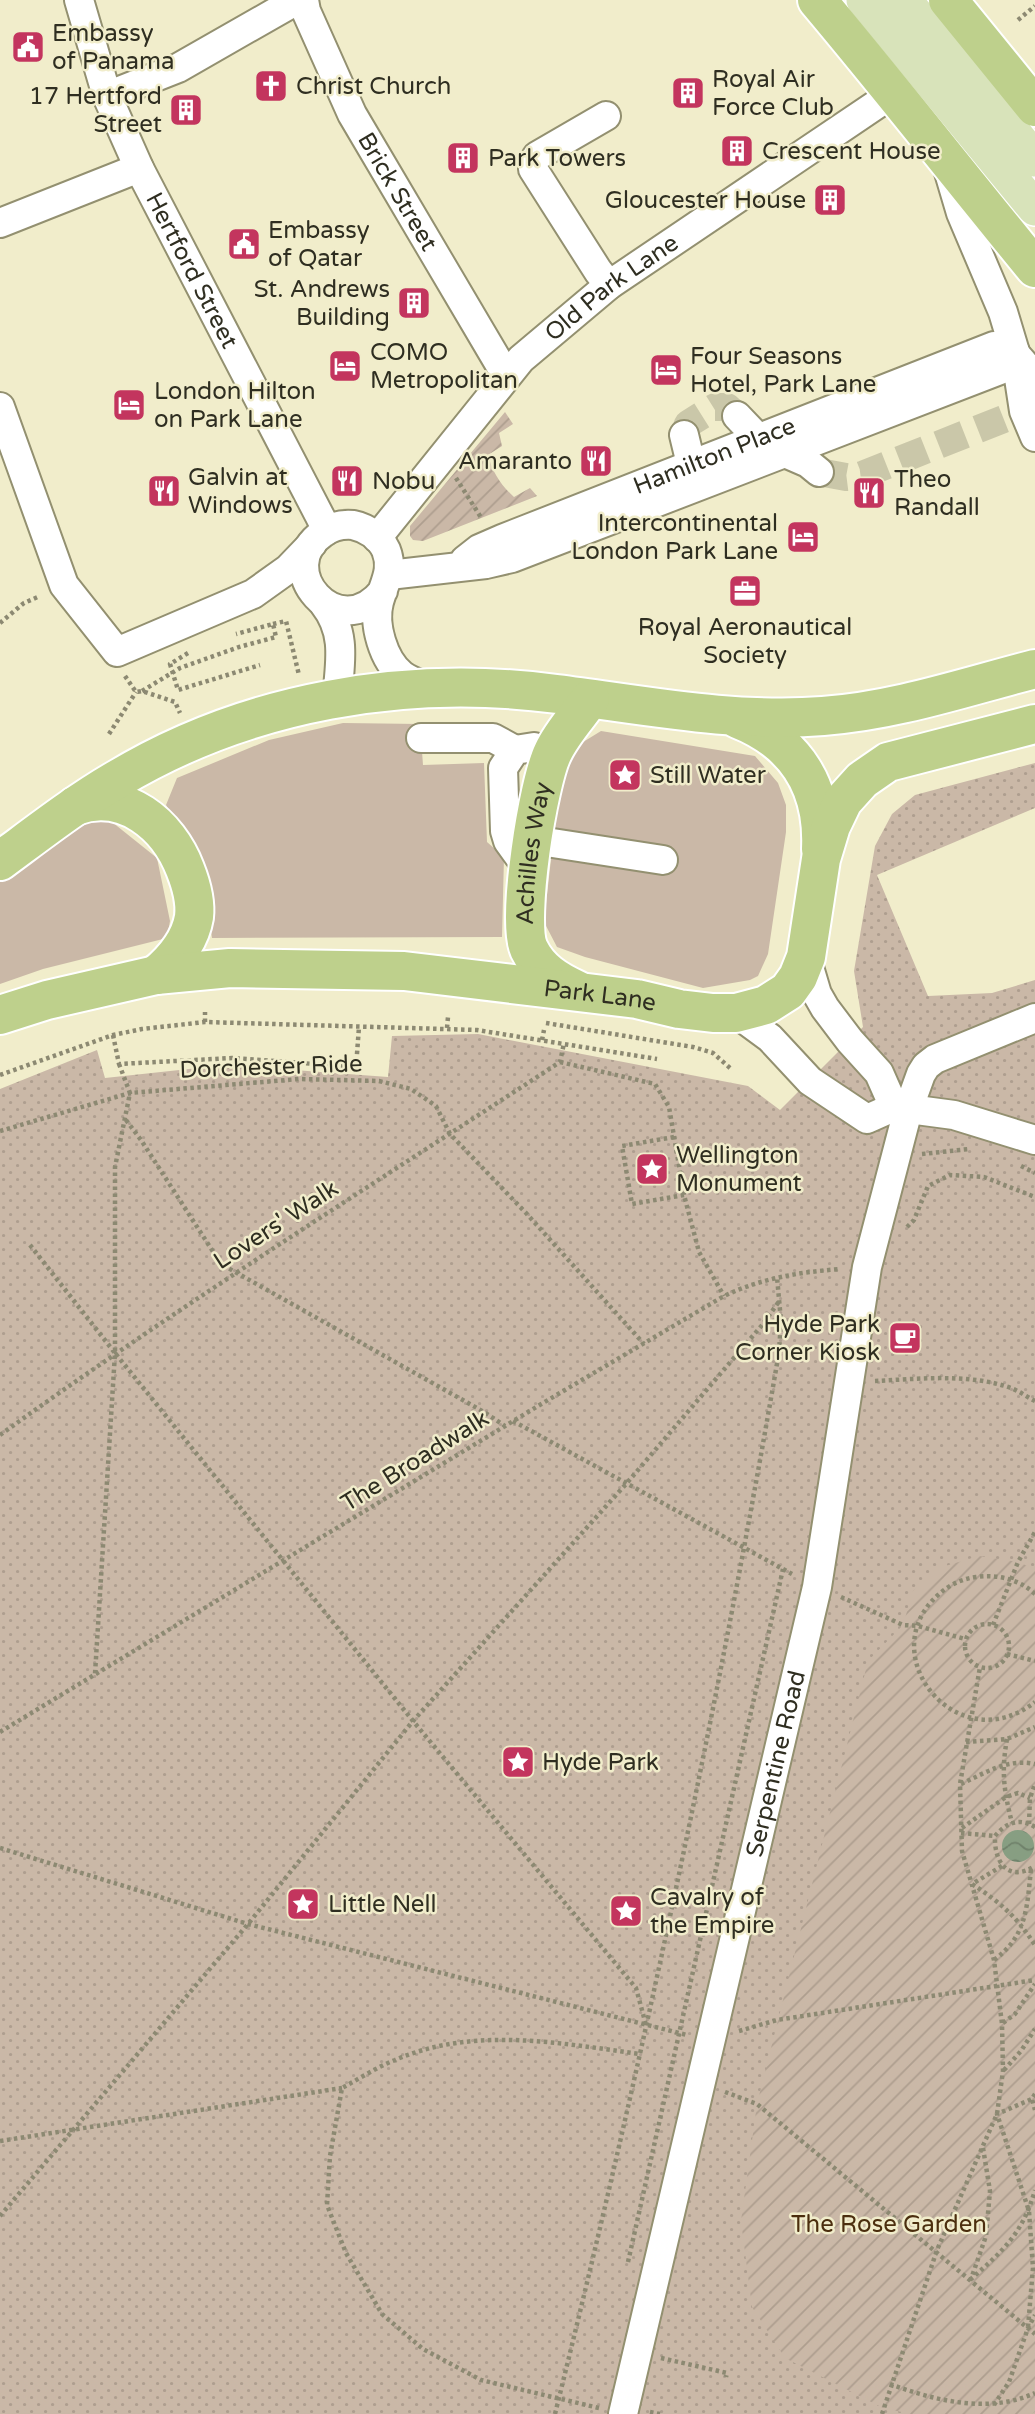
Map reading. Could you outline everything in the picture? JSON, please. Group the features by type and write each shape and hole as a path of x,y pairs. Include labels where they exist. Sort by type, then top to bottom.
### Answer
{"highway":[{"path":"817,0 895,92 944,157 1035,268"},
{"path":"948,0 1035,107"},
{"path":"0,861 116,779 193,741 272,713 338,698 431,688 519,690 716,714 785,717 860,712 1035,669"},
{"name":"Achilles Way","path":"582,992 557,981 537,963 528,947 524,931 541,783 534,752 563,735 590,699"},
{"path":"716,714 757,726 790,751 814,792 820,812 821,859"},
{"name":"Park Lane","path":"0,1015 47,1000 156,975 230,968 381,969 637,999 702,1012 736,1013 766,1005 788,991 798,977 806,957 821,859 831,826 843,801 862,780 888,762 1035,724"},
{"path":"74,807 99,801 128,806 145,814 172,842 183,862 194,900 194,918 180,950 156,975"}],"main road":[{"path":"864,0 1035,208"},
{"path":"904,0 1035,159"}],"street":[{"name":"Hertford Street","path":"79,0 107,96 139,168 319,537"},
{"path":"107,96 178,68 297,0"},
{"name":"Brick Street","path":"304,0 306,11 352,114 506,375"},
{"name":"Old Park Lane","path":"377,538 521,359 584,318 609,285 895,92"},
{"path":"606,116 537,156 533,169 609,285"},
{"path":"944,157 961,213 1003,312 1015,352 1015,414 1035,437"},
{"path":"0,223 139,168"},
{"name":"Hamilton Place","path":"386,583 456,566 486,564 512,558 1000,370 1015,352 994,346 502,539 479,549 456,566"},
{"path":"1015,352 1035,379"},
{"path":"0,407 64,585 118,659 253,594 288,569 319,537 344,525 353,525 377,538 387,555 386,583 378,604 377,624 386,652 400,674 431,688"},
{"path":"737,416 758,438"},
{"path":"684,435 691,464"},
{"path":"785,453 808,463 819,472"},
{"path":"319,537 307,554 305,576 333,615 340,636 338,698"},
{"path":"253,594 277,592 320,600 338,609 353,610 367,606 386,583"},
{"path":"421,738 493,738 534,752"},
{"path":"531,855 663,860"},
{"path":"806,957 817,993 825,1008 879,1073 901,1109"},
{"path":"736,1013 770,1038 810,1082 867,1119 901,1109 954,1115 1033,1134"},
{"name":"Serpentine Road","path":"623,2414 817,1587 867,1267 898,1150 901,1109 926,1066 935,1059 1035,1018"}],"path":[{"path":"1018,20 1035,6"},
{"path":"454,474 482,519"},
{"path":"0,623 24,603"},
{"path":"236,635 286,621 291,642"},
{"path":"109,734 139,692 174,672 229,650 276,637 273,624"},
{"path":"118,659 139,692 175,702"},
{"path":"178,690 260,665"},
{"path":"174,672 178,690 175,702 193,741"},
{"path":"205,1012 205,1022"},
{"path":"447,1028 448,1017"},
{"path":"0,1075 113,1035 205,1022 477,1030 657,1059"},
{"name":"Park Lane","path":"545,1023 693,1047 713,1054 730,1068"},
{"path":"119,1064 232,1058 356,1067 359,1027"},
{"path":"542,1041 544,1030"},
{"path":"95,1675 115,1353 115,1167 130,1093 119,1064 113,1035"},
{"path":"564,1043 560,1062 655,1084 670,1107 684,1195 699,1252 724,1296"},
{"name":"Lovers' Walk","path":"0,1435 115,1353 235,1273 560,1062"},
{"name":"Dorchester Ride","path":"0,1131 130,1093 299,1079 379,1081 411,1089 436,1106 450,1134 526,1213 644,1344"},
{"path":"125,1120 141,1140 221,1264 505,1426"},
{"path":"674,1137 622,1146 632,1204 684,1195"},
{"path":"898,1150 917,1154 977,1150"},
{"path":"1020,1166 1035,1173"},
{"path":"904,1229 914,1220 928,1186 950,1175 984,1177 1035,1197"},
{"path":"30,1245 413,1721 636,1988 647,2026"},
{"name":"The Broadwalk","path":"0,1732 724,1296 747,1285 777,1277 818,1270 867,1267"},
{"path":"555,2414 647,2026 745,1550 779,1352 780,1300 777,1277"},
{"path":"0,2216 248,1924 413,1721 626,1484 763,1324 780,1300"},
{"path":"849,1382 925,1379 975,1381 1010,1388 1035,1401"},
{"path":"513,1421 817,1587 903,1625 918,1626 965,1639"},
{"path":"993,1625 1011,1579 1035,1532"},
{"path":"626,2273 783,1570"},
{"path":"1035,1594 1011,1579 989,1575 967,1578 946,1587 930,1603 918,1626 914,1646 918,1671 929,1692 947,1709 970,1718 992,1720 1014,1715 1035,1702"},
{"path":"978,1625 993,1625 1000,1628 1008,1640 1007,1654 999,1665 986,1669 979,1667 969,1660 964,1648 965,1639 978,1625"},
{"path":"1007,1654 1035,1661"},
{"path":"881,2414 937,2250 997,2114 1003,2071 1002,2024 995,1961 962,1851 960,1784 979,1667"},
{"path":"966,1742 1007,1739 1035,1727"},
{"path":"1007,1739 1002,1765 1012,1823"},
{"path":"960,1784 1002,1765 1023,1761 1035,1764"},
{"path":"1029,1824 1030,1798 1035,1784"},
{"path":"961,1831 1006,1797 1018,1793 1030,1798"},
{"path":"995,1961 1010,1949 1023,1926 1033,1868 1016,1872 1002,1866 995,1852 995,1836 1012,1823 1035,1827"},
{"path":"961,1831 995,1836"},
{"path":"0,1848 248,1924 679,2033"},
{"path":"972,1884 1002,1866"},
{"path":"972,1884 1001,1903 1023,1926 1035,1945"},
{"path":"777,2020 1035,1982"},
{"path":"1002,2024 1015,2014 1035,1982"},
{"path":"1003,2071 1021,2051 1035,2029"},
{"path":"0,2141 342,2088 395,2060 459,2041 527,2039 640,2054"},
{"path":"701,2083 757,2104 1035,2333"},
{"path":"342,2088 330,2156 327,2205 346,2253 382,2315 423,2349 481,2381 596,2407 594,2414"},
{"path":"997,2114 1034,2096 1035,2110"},
{"path":"997,2114 1029,2211 1033,2268 1028,2328"},
{"path":"971,2280 986,2236 990,2191 983,2147"},
{"path":"971,2280 1007,2248 1029,2211 1035,2190"},
{"path":"994,2406 1009,2382 1035,2315"},
{"path":"639,2354 727,2373 726,2377"},
{"path":"890,2384 929,2399 959,2405 994,2406 1020,2402 1035,2393"}],"green space":[{"path":"505,412 513,424 499,433 502,446 488,455 492,467 501,483 514,497 530,488 537,496 423,541 413,540 410,526"},
{"path":"343,723 420,724 423,765 484,763 487,842 504,857 502,937 212,938 202,873 166,805 177,778 269,740"},
{"path":"601,731 755,756 778,783 786,805 786,832 768,954 758,976 750,980 703,988 557,947 544,922 559,787 575,747"},
{"name":"Hyde Park","path":"1035,763 1035,808 877,875 928,996 992,993 1035,980 1035,2414 0,2414 0,1089 97,1050 105,1078 226,1065 388,1077 392,1036 478,1034 748,1086 780,1110 863,1027 854,971 875,846 892,814 915,795"},
{"path":"85,817 112,822 157,858 170,921 167,938 43,969 0,984 0,875"},
{"name":"The Rose Garden","path":"979,1556 1018,1562 1035,1569 1035,2412 911,2414 883,2408 785,2358 752,2307 741,2221 757,2104 868,1661 903,1625 913,1591 942,1567"}],"water":[{"path":"1018,1830 1030,1834 1034,1846 1030,1858 1018,1862 1006,1858 1002,1846 1006,1834"}],"tunnel":[{"path":"684,435 688,424 715,407 727,407 737,416"},
{"path":"819,472 846,477 862,475 1006,418"}],"place":[{"name":"Embassy of Panama","path":"28,47"},
{"name":"Christ Church","path":"271,86"},
{"name":"Royal Air Force Club","path":"688,93"},
{"name":"17 Hertford Street","path":"186,110"},
{"name":"Crescent House","path":"737,151"},
{"name":"Park Towers","path":"463,158"},
{"name":"Gloucester House","path":"830,200"},
{"name":"Embassy of Qatar","path":"244,244"},
{"name":"St. Andrews Building","path":"414,303"},
{"name":"COMO Metropolitan","path":"345,366"},
{"name":"Four Seasons Hotel, Park Lane","path":"666,370"},
{"name":"London Hilton on Park Lane","path":"129,405"},
{"name":"Amaranto","path":"596,461"},
{"name":"Nobu","path":"347,481"},
{"name":"Galvin at Windows","path":"164,491"},
{"name":"Theo Randall","path":"869,493"},
{"name":"Intercontinental London Park Lane","path":"803,537"},
{"name":"Royal Aeronautical Society","path":"745,591"},
{"name":"Still Water","path":"625,775"},
{"name":"Wellington Monument","path":"652,1169"},
{"name":"Hyde Park Corner Kiosk","path":"905,1338"},
{"name":"Hyde Park","path":"518,1762"},
{"name":"Little Nell","path":"303,1904"},
{"name":"Cavalry of the Empire","path":"626,1911"}]}
